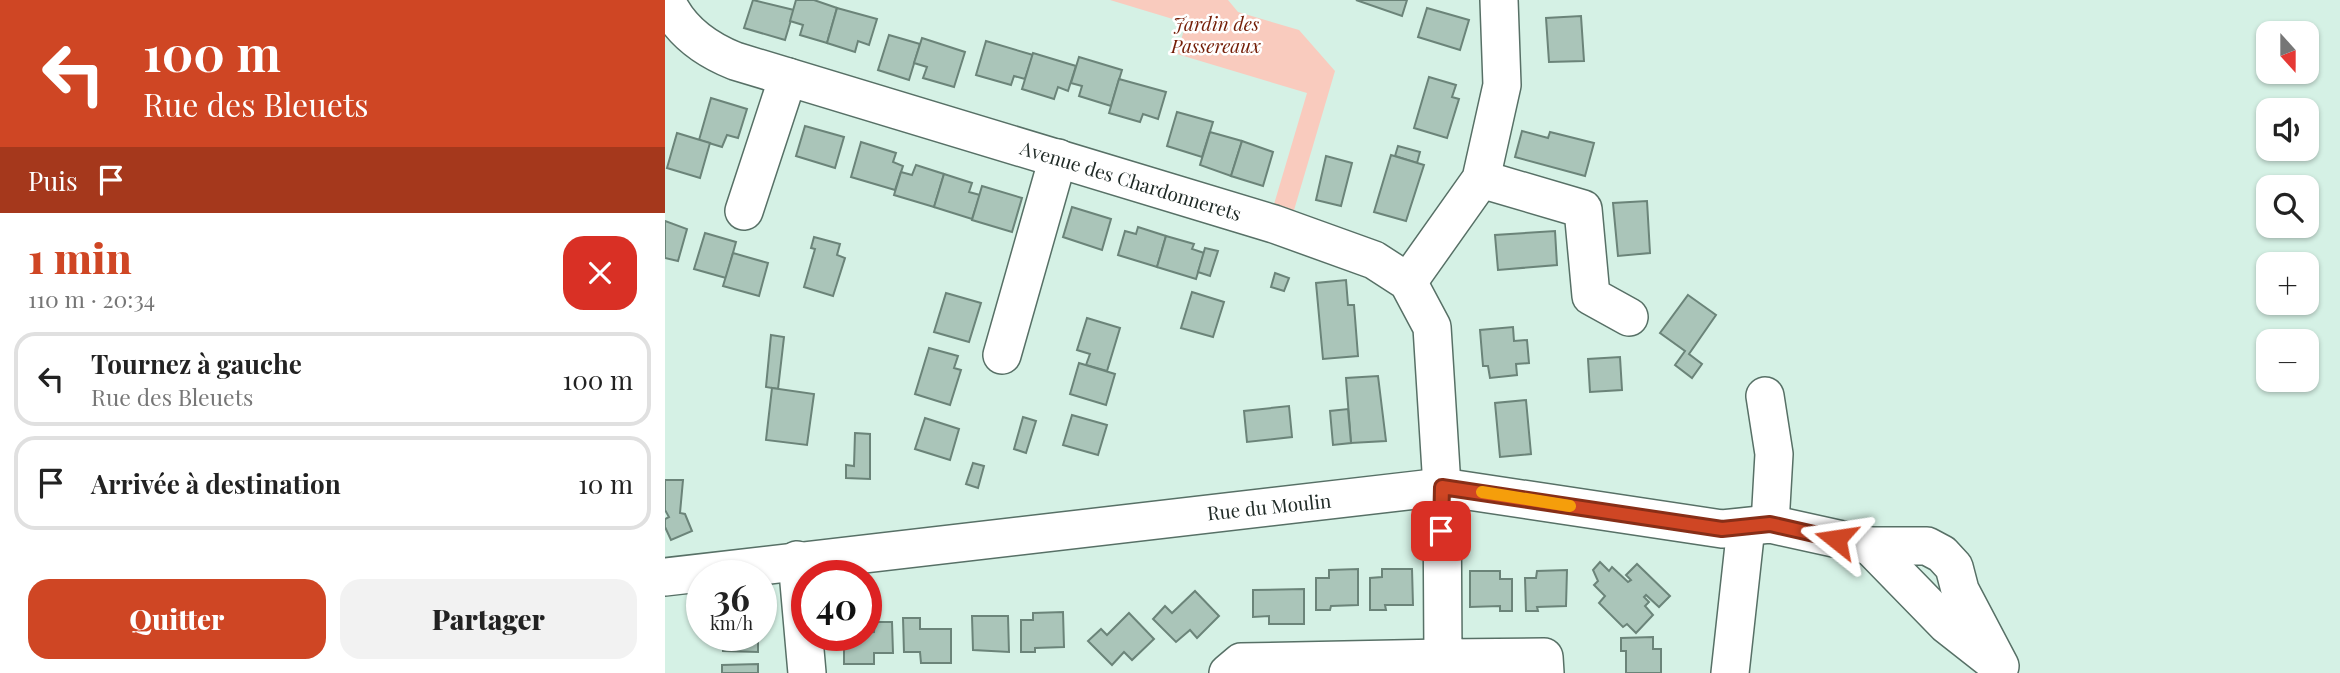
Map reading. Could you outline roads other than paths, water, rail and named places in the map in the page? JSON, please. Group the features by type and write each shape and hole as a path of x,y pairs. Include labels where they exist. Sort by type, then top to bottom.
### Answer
{"street":[{"name":"Avenue des Chardonnerets","path":"666,0 678,22 716,54 1287,229 1374,260 1408,282 1432,327 1442,487 1443,658"},
{"path":"1408,282 1481,178 1502,85 1499,0"},
{"path":"744,211 788,77"},
{"path":"1002,355 1058,158"},
{"path":"1481,178 1583,209 1591,296 1629,317"},
{"path":"1731,673 1774,454 1765,396"},
{"name":"Rue du Moulin","path":"797,560 1442,487 1722,529 1758,526 1870,546 1927,546 1943,554 1954,567 1966,602 2003,670"},
{"name":"Rue du Moulin","path":"665,577 791,561"},
{"path":"805,651 807,673"},
{"path":"1228,673 1241,662 1544,657 1545,673"}],"park label":[{"name":"Jardin des Passereaux","path":"1216,34"}]}
